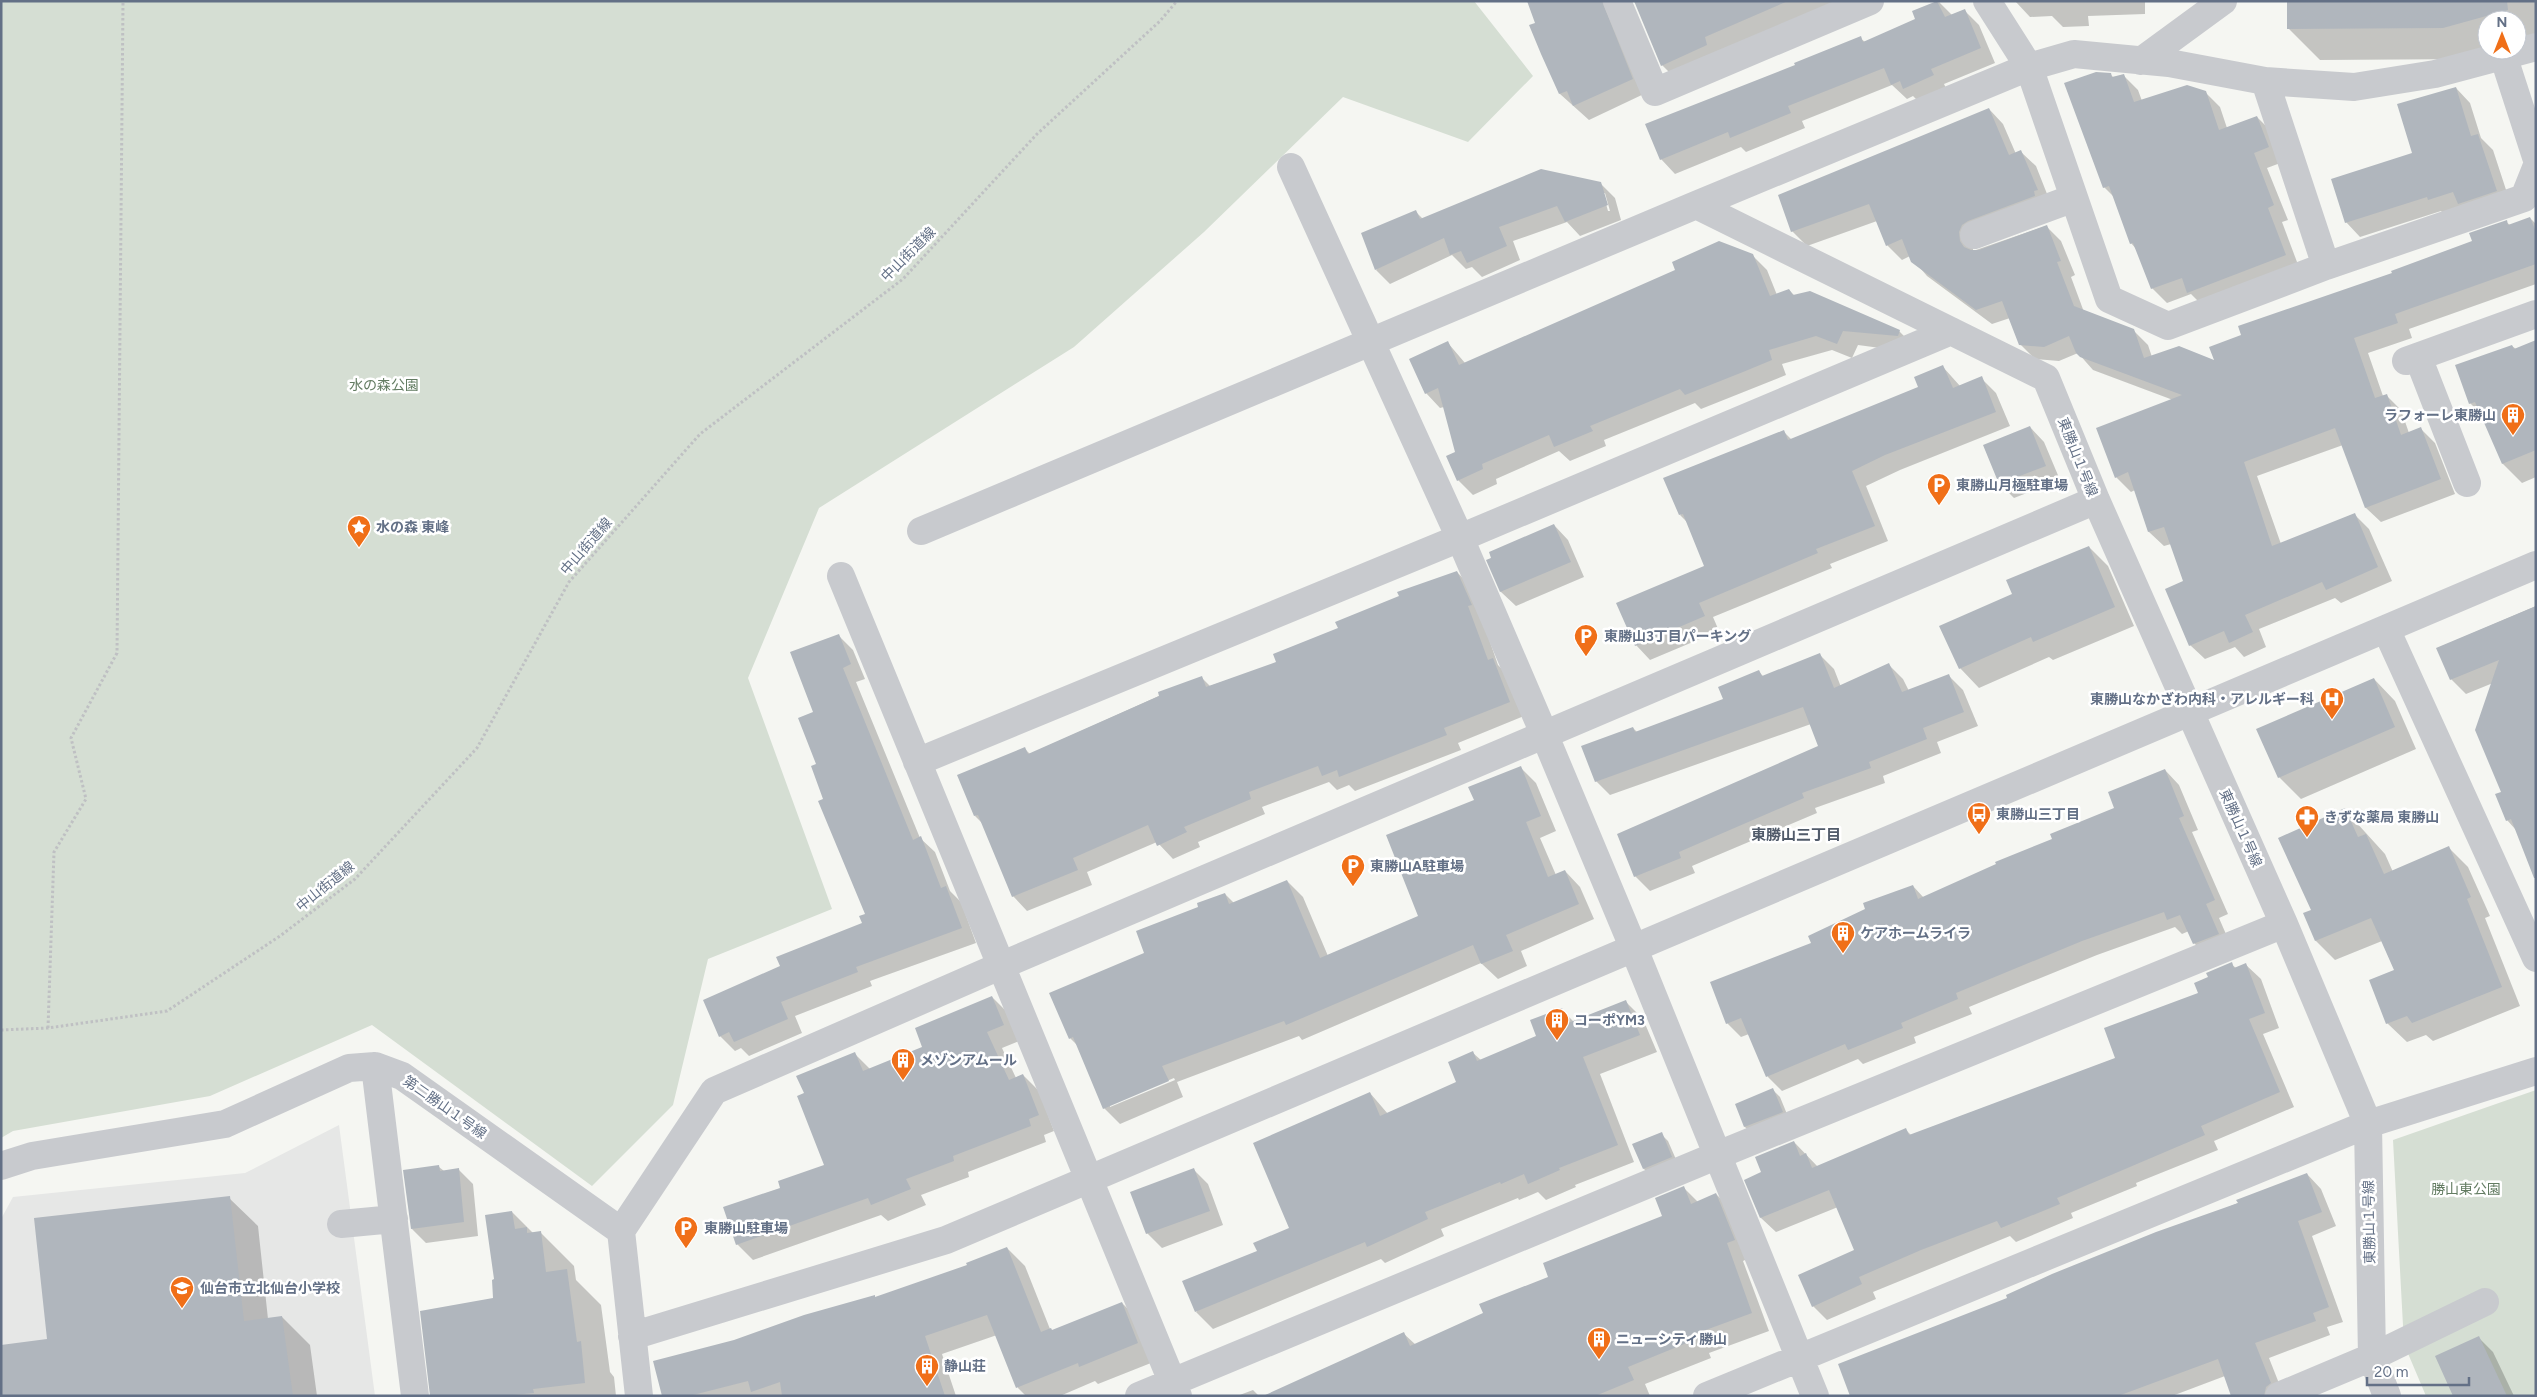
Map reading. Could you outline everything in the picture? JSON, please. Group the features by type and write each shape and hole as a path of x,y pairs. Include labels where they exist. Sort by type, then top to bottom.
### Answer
{"street":[{"path":"1617,1 1655,92 1870,1"},
{"path":"1987,1 2029,68 2109,299 2168,326 2326,266 2524,198 2536,168"},
{"path":"2142,61 2223,1"},
{"path":"921,531 1696,204 2029,68 2074,54 2169,63 2265,81 2354,87 2435,74 2488,60"},
{"path":"2504,60 2536,157"},
{"path":"2265,81 2326,266"},
{"path":"1291,167 1460,538 1545,736 1634,949 1815,1396"},
{"path":"1974,235 2074,198"},
{"name":"東勝山１号線","path":"1696,204 2046,378 2096,500 2284,924 2368,1124 2372,1357 2387,1396"},
{"path":"2466,483 2412,359 2536,314"},
{"path":"917,762 1460,538 1951,331"},
{"path":"639,1396 621,1231 714,1091 1000,966 1545,736 2096,500"},
{"path":"632,1336 946,1240 2190,714 2536,564"},
{"path":"841,576 1175,1389"},
{"path":"2386,629 2536,958"},
{"path":"1138,1396 1175,1389 1718,1155 2284,924"},
{"path":"375,1066 415,1396"},
{"name":"第二勝山１号線","path":"1,1166 32,1156 225,1124 349,1068 375,1066 402,1076 621,1231"},
{"path":"1707,1396 2368,1124 2536,1072"},
{"path":"341,1224 394,1219"},
{"path":"2279,1396 2372,1357 2484,1302"}],"path":[{"path":"48,1028 54,852 86,799 71,738 117,653 124,1"},
{"name":"中山街道線","path":"1,1030 48,1028 166,1011 280,936 355,879 477,748 568,582 700,434 903,279 1037,134 1160,21 1177,1"}],"shaded area":[{"name":"仙台市立北仙台小学校","path":"339,1125 375,1396 1,1396 1,1219 13,1197 245,1173"}],"green space":[{"name":"水の森公園","path":"1,1 1474,1 1533,76 1468,142 1343,97 1204,232 1074,347 819,508 748,678 832,909 708,959 673,1105 592,1186 372,1025 210,1096 13,1131 1,1138"},
{"name":"勝山東公園","path":"2536,1090 2536,1396 2426,1396 2404,1344 2393,1140"}],"building":[{"path":"1527,1 1602,1 1633,79 1573,106 1567,91 1559,94 1541,54 1529,25 1535,23"},
{"path":"1634,1 1788,1 1705,37 1707,45 1661,66"},
{"path":"1937,1 1945,17 1965,9 1981,48 1931,69 1934,75 1903,89 1900,81 1891,85 1884,68 1788,106 1791,113 1730,138 1728,132 1660,160 1645,124 1795,65 1794,63 1861,36 1863,42 1915,19 1912,11"},
{"path":"2287,1 2507,1 2508,10 2477,10 2477,19 2443,28 2287,29"},
{"path":"2096,72 2111,73 2112,77 2124,74 2134,102 2187,85 2206,91 2219,130 2257,116 2269,147 2254,153 2274,205 2268,208 2286,255 2187,293 2182,278 2151,289 2133,243 2130,244 2109,186 2103,188 2064,83"},
{"path":"2456,87 2471,136 2478,134 2497,191 2458,204 2453,192 2428,200 2427,197 2345,223 2331,179 2412,153 2397,104"},
{"path":"1989,108 2009,155 2021,150 2038,190 2034,191 2035,196 1968,221 1962,225 1959,232 1960,241 1964,247 1971,250 1979,250 2047,225 2061,261 2057,262 2074,306 2134,329 2144,358 2179,346 2214,360 2209,347 2241,335 2238,326 2392,273 2391,271 2472,241 2469,233 2507,220 2508,225 2530,217 2536,232 2536,264 2395,314 2398,323 2354,338 2375,398 2387,394 2401,435 2421,427 2441,479 2365,508 2335,428 2244,462 2272,546 2355,513 2378,567 2326,590 2322,582 2245,615 2253,632 2229,643 2224,631 2189,646 2165,589 2183,581 2164,527 2148,532 2128,472 2115,478 2096,428 2182,395 2080,357 2076,353 2069,336 2044,347 2019,345 2002,301 1976,310 1911,262 1902,239 1886,246 1869,204 1791,232 1778,195"},
{"path":"1541,169 1601,182 1608,205 1565,222 1557,206 1499,227 1507,246 1467,263 1461,251 1450,255 1444,238 1375,270 1361,233 1416,210 1420,219"},
{"path":"1719,241 1753,254 1770,296 1789,289 1793,295 1810,291 1900,330 1898,336 1843,331 1837,344 1816,336 1769,350 1772,360 1685,395 1680,389 1590,426 1593,431 1554,447 1549,435 1482,464 1483,469 1457,481 1446,456 1455,452 1438,388 1425,394 1409,359 1448,341 1459,365 1675,270 1672,262"},
{"path":"2536,340 2536,450 2502,464 2475,402 2469,404 2455,365 2512,345 2514,349"},
{"path":"1943,365 1953,388 1982,376 1996,412 1885,455 1852,471 1875,526 1816,549 1818,553 1699,603 1705,616 1635,646 1616,603 1704,566 1683,514 1679,515 1663,478 1784,430 1788,440 1918,387 1914,377"},
{"path":"2030,426 2046,466 1999,484 1983,445"},
{"path":"1554,524 1571,562 1500,592 1486,560 1491,558 1489,552"},
{"path":"2089,546 2115,607 2033,642 2031,637 1959,669 1939,626 2012,594 2006,580"},
{"path":"1457,571 1472,605 1468,606 1488,660 1493,658 1510,702 1444,728 1447,735 1339,777 1337,770 1322,776 1318,766 1249,792 1251,799 1184,827 1187,832 1157,846 1148,825 1073,858 1078,870 1012,897 978,815 974,816 957,775 1025,747 1028,754 1159,696 1158,692 1202,676 1206,687 1276,662 1273,654 1338,628 1335,622 1399,596 1397,592"},
{"path":"2536,606 2536,878 2534,878 2511,819 2506,821 2495,794 2501,792 2475,730 2499,660 2450,680 2436,648"},
{"path":"839,634 851,664 843,668 913,840 921,836 941,888 946,886 962,928 856,967 858,972 781,1002 788,1019 734,1042 729,1032 719,1037 703,1000 780,966 776,957 862,923 859,916 865,914 818,801 823,799 811,766 816,764 798,718 813,712 790,652"},
{"path":"1820,653 1834,688 1889,663 1902,692 1949,674 1964,712 1923,728 1927,739 1869,762 1871,768 1802,793 1804,798 1679,852 1681,858 1634,877 1617,834 1818,746 1803,707 1595,782 1581,746 1633,727 1635,732 1723,699 1718,687 1759,670 1762,676"},
{"path":"2374,678 2395,727 2278,778 2256,729"},
{"path":"1521,766 1541,816 1526,822 1548,877 1565,870 1579,904 1506,935 1513,951 1481,964 1473,945 1286,1025 1284,1021 1162,1066 1169,1081 1103,1109 1073,1037 1069,1039 1049,993 1144,953 1136,931 1198,907 1197,903 1225,893 1229,904 1287,880 1320,958 1418,916 1386,835 1474,800 1468,787"},
{"path":"2165,769 2184,816 2179,818 2215,900 2206,904 2219,934 2193,944 2180,915 2167,920 2164,912 2082,941 1956,993 1958,999 1901,1023 1903,1028 1848,1050 1845,1044 1766,1077 1741,1018 1726,1024 1710,982 1811,943 1808,936 1865,909 1863,903 1913,885 1918,899 1996,864 1995,862 2052,839 2050,834 2114,808 2108,792"},
{"path":"2345,808 2358,837 2366,834 2384,874 2449,846 2471,897 2467,899 2502,987 2412,1023 2407,1016 2386,1024 2369,980 2394,970 2371,918 2315,941 2303,913 2311,910 2278,838"},
{"path":"2232,962 2234,968 2246,963 2265,1013 2249,1019 2280,1092 2201,1126 2205,1135 2057,1198 2060,1204 2001,1228 1997,1221 1921,1250 1859,1277 1862,1284 1812,1307 1798,1275 1854,1250 1829,1190 1760,1218 1744,1180 1761,1172 1755,1157 1794,1141 1800,1156 1806,1153 1812,1168 1906,1128 1909,1135 2115,1058 2104,1028 2198,993 2194,983 2208,977 2206,973"},
{"path":"992,996 1004,1025 987,1032 1009,1080 1023,1074 1039,1115 1029,1119 1031,1126 953,1156 954,1161 906,1179 911,1189 871,1205 868,1198 736,1245 723,1207 780,1188 778,1181 824,1165 797,1096 804,1093 796,1076 855,1052 863,1071 922,1047 915,1028"},
{"path":"1626,1000 1640,1035 1583,1057 1618,1145 1559,1168 1560,1170 1528,1184 1524,1174 1501,1184 1500,1182 1425,1212 1428,1219 1367,1247 1365,1242 1195,1312 1182,1281 1257,1251 1253,1243 1289,1228 1253,1143 1370,1092 1380,1116 1456,1082 1448,1062 1473,1051 1477,1061 1536,1036 1530,1020 1562,1008 1568,1023"},
{"path":"1773,1088 1783,1112 1744,1127 1735,1104"},
{"path":"1662,1132 1672,1157 1643,1169 1632,1144"},
{"path":"439,1165 440,1171 459,1168 464,1222 411,1229 403,1170"},
{"path":"1194,1168 1210,1211 1146,1234 1130,1192"},
{"path":"2307,1173 2322,1212 2298,1221 2329,1307 2313,1313 2316,1321 2255,1343 2271,1383 2266,1387 2264,1396 2231,1396 2218,1359 2118,1396 1850,1396 1838,1364 2007,1298 2006,1295 2052,1274 2156,1232 2238,1203 2236,1200"},
{"path":"1684,1186 1691,1204 1716,1193 1735,1240 1727,1243 1752,1313 1692,1335 1694,1340 1628,1367 1634,1380 1595,1396 1263,1396 1404,1332 1410,1346 1483,1313 1479,1304 1548,1277 1543,1263 1662,1216 1655,1198"},
{"path":"230,1196 244,1321 282,1316 293,1396 1,1396 1,1345 47,1339 34,1218"},
{"path":"512,1211 515,1229 527,1227 527,1233 541,1231 546,1272 567,1269 577,1342 581,1341 585,1383 533,1389 534,1393 503,1396 430,1396 420,1311 493,1298 492,1280 494,1279 485,1215"},
{"path":"1007,1247 1041,1332 1051,1328 1052,1330 1122,1302 1138,1343 1079,1367 1078,1363 1016,1388 987,1315 925,1336 945,1396 782,1396 780,1382 751,1392 748,1381 689,1396 662,1396 653,1361 734,1340 804,1315 875,1295 875,1297 967,1265 966,1263"},
{"path":"2479,1336 2507,1396 2453,1396 2435,1356"}],"place":[{"name":"ラフォーレ東勝山","path":"2513,436"},
{"name":"東勝山月極駐車場","path":"1939,506"},
{"name":"水の森 東峰","path":"359,548"},
{"name":"東勝山3丁目パーキング","path":"1586,657"},
{"name":"東勝山なかざわ内科・アレルギー科","path":"2332,720"},
{"name":"東勝山三丁目","path":"1979,835"},
{"name":"きずな薬局 東勝山","path":"2307,838"},
{"name":"東勝山A駐車場","path":"1353,887"},
{"name":"ケアホームライラ","path":"1843,954"},
{"name":"コーポYM3","path":"1557,1041"},
{"name":"メゾンアムール","path":"903,1081"},
{"name":"東勝山駐車場","path":"686,1249"},
{"name":"仙台市立北仙台小学校","path":"182,1309"},
{"name":"ニューシティ勝山","path":"1599,1360"},
{"name":"静山荘","path":"927,1387"}],"district":[{"name":"東勝山三丁目","path":"1796,835"}]}
